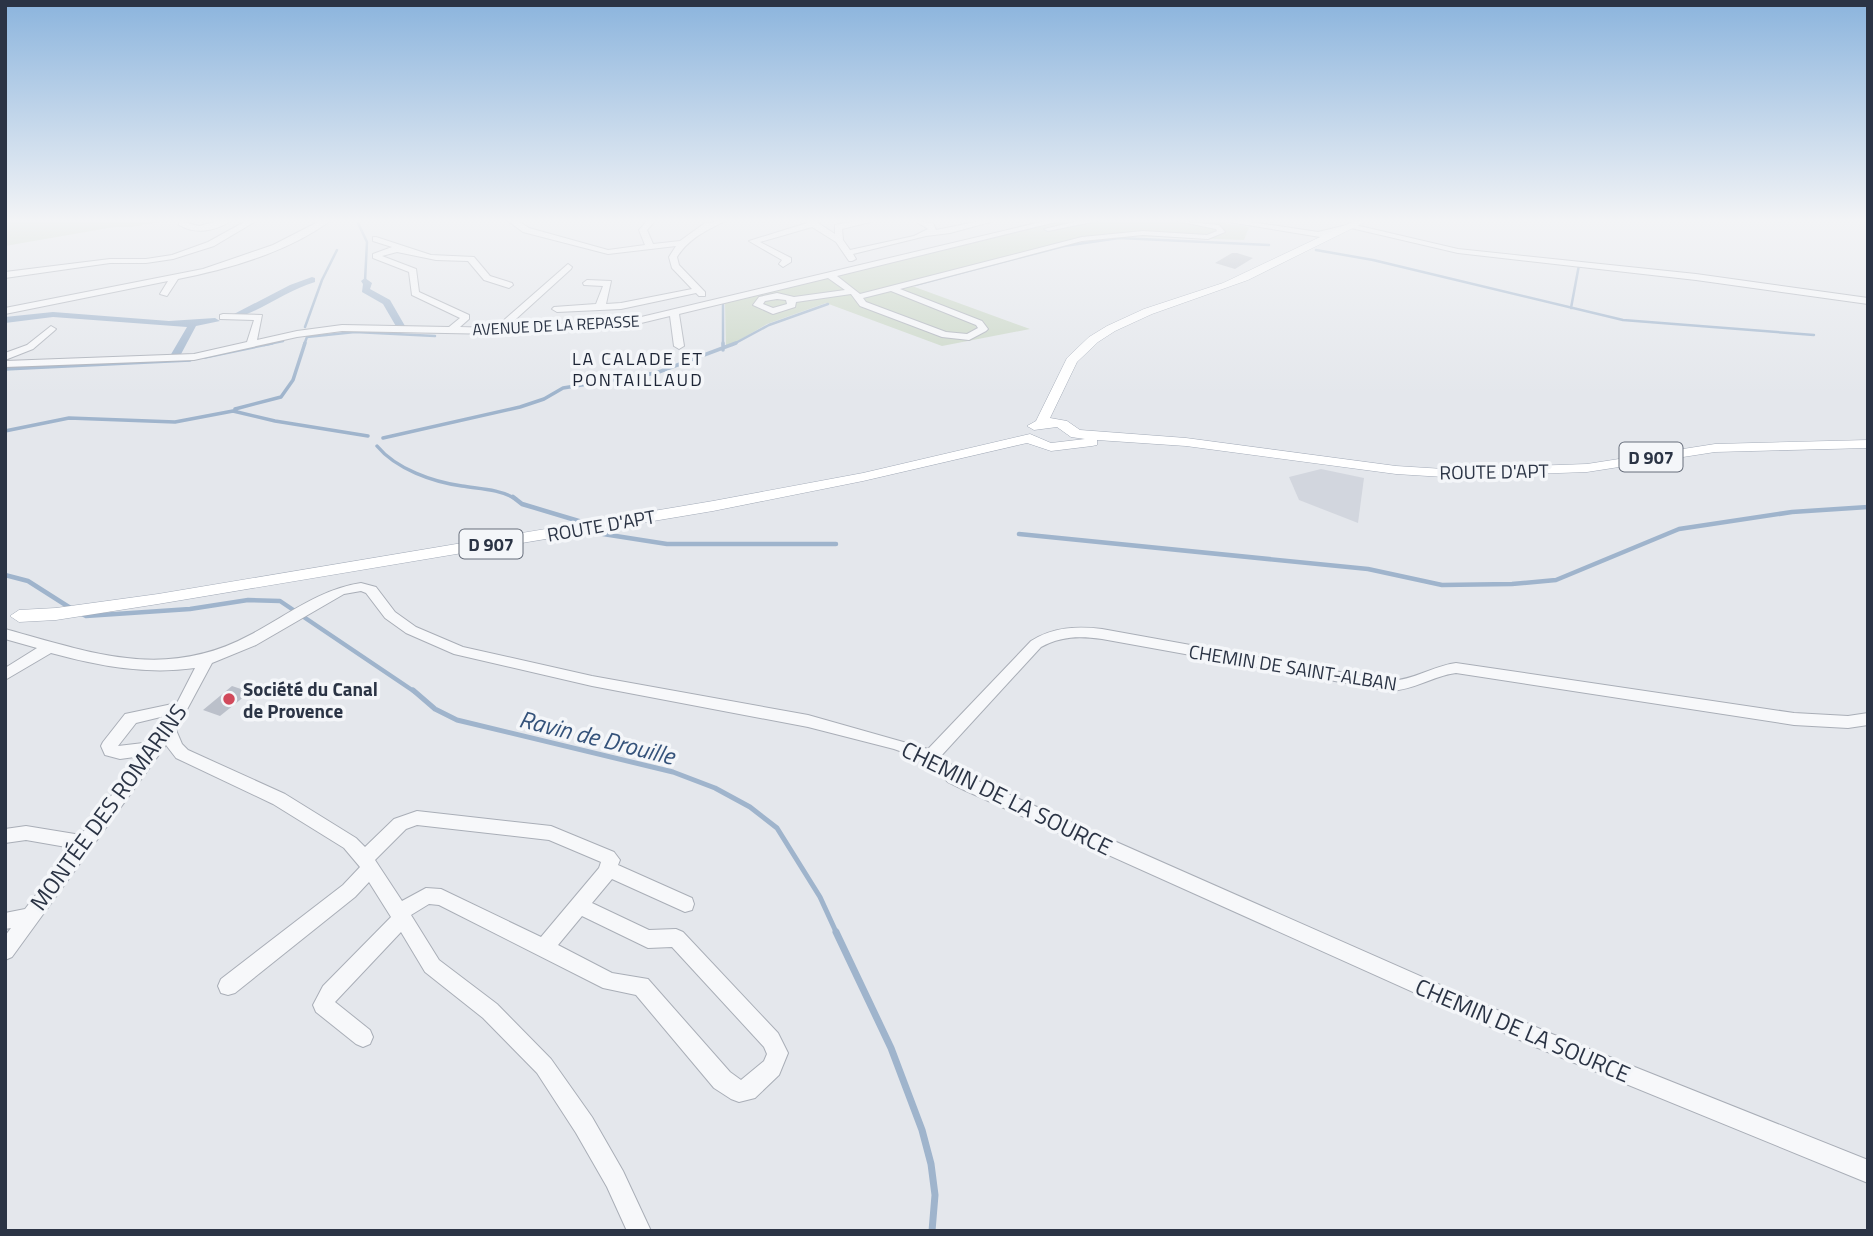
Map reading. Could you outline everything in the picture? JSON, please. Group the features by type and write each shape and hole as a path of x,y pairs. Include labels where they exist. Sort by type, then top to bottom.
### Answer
{"main road":[{"path":"1049,447 1030,438 1032,428 1041,424 1075,356 1111,328 1241,279"},
{"path":"1060,383 1070,434"},
{"path":"1041,424 1070,434"},
{"name":"ROUTE D'APT","path":"992,446 1049,447 1070,434 1186,442 1396,470 1444,473 1587,468 1715,449 1868,444"},
{"name":"ROUTE D'APT","path":"9,625 49,614 93,609 739,501 863,477 1030,438"}],"street":[{"path":"5,311 167,279"},
{"path":"164,294 174,279"},
{"path":"413,279 414,293 466,317 451,330"},
{"path":"489,279 509,285"},
{"path":"497,331 555,279"},
{"path":"688,279 711,303"},
{"name":"AVENUE DE LA REPASSE","path":"5,364 179,358 341,328 497,331 623,323 814,279"},
{"path":"792,300 855,294 891,288 979,323 984,329 969,337 948,336 863,304 855,294 835,279"},
{"path":"891,288 902,279"},
{"path":"1710,279 1868,301"},
{"path":"587,283 608,283 600,307"},
{"path":"557,309 621,306 698,290"},
{"path":"674,313 679,346"},
{"path":"223,317 259,317 251,345"},
{"path":"5,357 30,347 51,328"},
{"name":"CHEMIN DE LA SOURCE","path":"9,625 48,648 77,656 127,663 179,664 206,660 268,632 330,595 352,587 371,590 390,615 404,625 459,651 592,681 808,722 896,744 930,756 954,777 990,795 1340,951 1540,1039 1868,1172"},
{"name":"CHEMIN DE SAINT-ALBAN","path":"930,756 1036,644 1068,632 1102,634 1390,686 1412,685 1437,671 1455,668 1794,719 1848,722 1868,719"},
{"path":"5,675 48,648"},
{"name":"MONTÉE DES ROMARINS","path":"5,951 157,747 182,707 206,660"},
{"path":"157,747 120,753 111,751 109,746 131,718 182,707"},
{"path":"168,730 175,747 182,754 279,799 350,842 368,863 437,971 490,1011 544,1066 584,1125 615,1179 639,1231"},
{"path":"228,986 349,891 400,824 409,820 422,819 551,833 608,857 611,860 609,869 544,948"},
{"path":"5,836 26,833 85,844"},
{"path":"609,869 685,904"},
{"path":"363,1037 323,1005 330,993 402,914 426,896 441,897 610,982 641,986 722,1080 735,1089 747,1090 772,1068 778,1053 771,1040 676,938 649,939 580,906"},
{"path":"5,921 29,917"}],"shaded area":[{"path":"1321,469 1364,478 1358,523 1299,500 1289,477"}],"green space":[{"path":"826,279 940,279 912,286 1030,329 942,346 826,303 767,324 726,348 725,303"}],"building":[{"name":"Société du Canal de Provence","path":"232,686 250,692 220,716 203,710"}],"waterway":[{"path":"305,327 323,279"},
{"path":"915,285 939,279"},
{"path":"1451,279 1571,308"},
{"path":"1571,308 1576,279"},
{"path":"239,314 312,280"},
{"path":"365,281 368,283 365,290 387,302 400,326"},
{"path":"723,304 723,348"},
{"path":"735,343 769,325 828,304"},
{"path":"1571,308 1623,320 1814,335"},
{"path":"5,320 29,316 76,315 145,323 193,324"},
{"path":"193,324 215,321"},
{"path":"175,356 193,324"},
{"path":"304,345 307,337 355,332 435,336"},
{"path":"264,345 283,341"},
{"path":"205,357 272,343"},
{"path":"235,409 281,397 293,380 305,343"},
{"path":"723,348 735,343"},
{"path":"383,438 520,407 544,399 563,388 656,373 723,348"},
{"path":"5,369 190,360"},
{"path":"5,431 69,418 175,422 233,411 275,421 368,436"},
{"path":"377,446 394,461 427,478 496,491 515,498"},
{"path":"515,498 522,504 582,522"},
{"path":"1019,534 1368,569 1442,585 1512,584 1556,580 1679,529 1792,512 1868,507"},
{"path":"603,534 667,544 836,544"},
{"name":"Ravin de Drouille","path":"5,575 28,581 72,609"},
{"name":"Ravin de Drouille","path":"80,613 86,616 190,609 248,600 280,601 415,692"},
{"name":"Ravin de Drouille","path":"413,690 435,709 457,720 673,772 715,788 750,807 777,828 820,897 837,934"},
{"name":"Ravin de Drouille","path":"836,932 891,1048 922,1130 931,1164 935,1195 932,1231"}],"place":[{"name":"Société du Canal de Provence","path":"229,699"}],"district":[{"name":"LA CALADE ET PONTAILLAUD","path":"638,368"}]}
